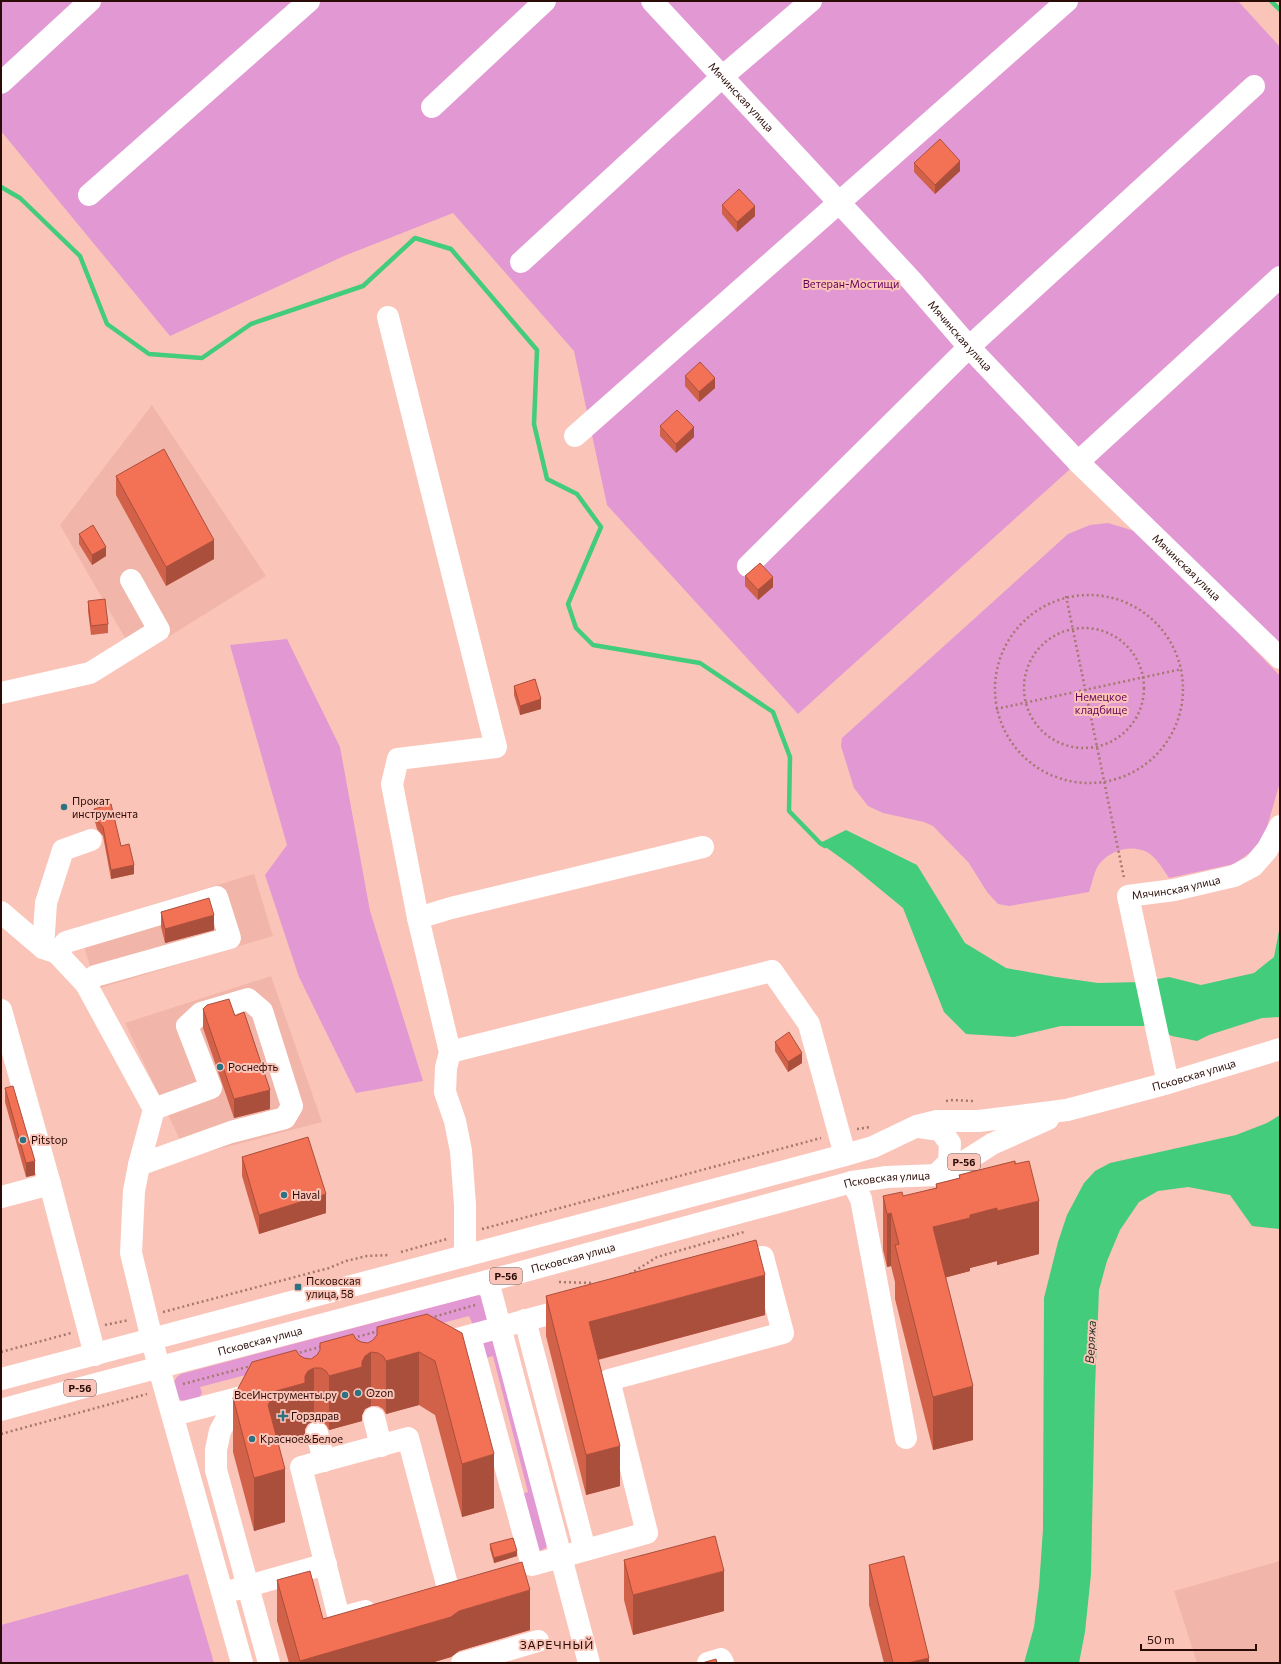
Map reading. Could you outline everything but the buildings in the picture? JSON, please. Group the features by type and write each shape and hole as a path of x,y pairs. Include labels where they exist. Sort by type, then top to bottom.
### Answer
{"street":[{"path":"1,83 90,1"},
{"path":"89,195 309,1"},
{"path":"432,107 545,1"},
{"name":"Мячинская улица","path":"652,1 911,280 969,347 1078,462 1280,658"},
{"path":"521,262 722,78 811,1"},
{"path":"575,436 1066,1"},
{"path":"748,566 969,347 1254,86"},
{"path":"1078,462 1280,277"},
{"path":"388,317 496,747 398,759 392,784 418,918 450,1052 446,1068 445,1092 461,1151 465,1205 465,1256"},
{"path":"1,694 90,672 159,630 131,580"},
{"name":"Мячинская улица","path":"1168,1083 1128,896 1174,890 1234,876 1253,866 1267,850 1280,826"},
{"path":"50,950 46,903 63,850 91,840"},
{"path":"418,918 451,908 703,847"},
{"path":"50,950 66,942 217,897 230,938 95,976 86,984"},
{"path":"1,912 50,950 86,984 154,1110 139,1165 134,1190 131,1253 151,1340 242,1663"},
{"path":"450,1052 772,971 809,1024 846,1155"},
{"path":"139,1165 231,1132 285,1118 292,1106 262,1011 248,999 201,1012 187,1026 211,1088 154,1110"},
{"path":"1,1010 50,1184 95,1355"},
{"name":"Псковская улица","path":"1,1379 846,1155 873,1147 917,1126 937,1121 979,1121 1067,1110 1168,1083 1278,1058"},
{"name":"Псковская улица","path":"1,1410 159,1368 491,1291 852,1182 887,1177 936,1175 956,1167 992,1144 1067,1110"},
{"path":"917,1126 940,1130 950,1143 949,1162 936,1175"},
{"path":"852,1182 861,1199 906,1438"},
{"path":"1,1197 50,1184"},
{"path":"470,1336 524,1567 648,1533 609,1380 783,1333 763,1257 709,1271"},
{"path":"491,1291 589,1663"},
{"path":"419,1349 525,1320 595,1292"},
{"path":"525,1320 585,1550"},
{"path":"173,1415 281,1386"},
{"path":"238,1398 220,1431 216,1450 216,1470 269,1663"},
{"path":"374,1418 381,1446"},
{"path":"317,1433 324,1461"},
{"path":"383,1606 339,1618 301,1467 408,1438 448,1588"},
{"path":"223,1593 326,1564"},
{"path":"426,1594 471,1582"},
{"path":"462,1663 538,1641"},
{"path":"708,1663 722,1659 723,1663"}],"path":[{"path":"1097,594 1126,601 1152,617 1171,641 1182,669 1184,700 1176,729 1158,754 1134,772 1105,782 1076,783 1049,774 1025,758 1007,736 996,709 995,680 998,666 1002,652 1017,627 1039,608 1066,596 1097,594"},
{"path":"1066,596 1128,896"},
{"path":"1092,628 1110,634 1125,645 1137,660 1143,677 1144,695 1139,713 1129,728 1115,740 1098,746 1079,748 1061,744 1045,734 1033,720 1026,702 1024,686 1027,670 1034,655 1044,643 1053,637 1073,629 1092,628"},
{"path":"996,709 1182,669"},
{"path":"946,1101 977,1101"},
{"path":"1,1352 88,1329 146,1316 328,1268 346,1261 367,1256 387,1256 839,1133 872,1126"},
{"path":"627,1275 657,1257 748,1231"},
{"path":"558,1282 595,1292"},
{"path":"425,1319 491,1291"},
{"path":"348,1340 386,1329"},
{"path":"287,1356 325,1346"},
{"path":"1,1434 257,1364"}],"shaded area":[{"path":"152,405 266,576 136,657 60,525"},
{"path":"254,874 273,936 97,989 78,927"},
{"path":"271,976 322,1122 188,1157 125,1023"},
{"path":"1280,1561 1280,1663 1197,1663 1174,1591"}],"green space":[{"name":"Ветеран-Мостищи","path":"1,1 1238,1 1280,47 1280,658 1078,462 798,714 607,505 574,351 453,213 344,256 170,336 1,131"},
{"name":"Немецкое кладбище","path":"1108,523 1138,532 1155,546 1280,676 1280,782 1265,834 1251,852 1234,864 1169,878 1151,854 1134,849 1122,850 1115,852 1100,863 1089,892 1009,906 998,904 987,892 969,863 933,826 924,822 883,813 868,806 854,788 841,746 842,738 1068,534 1090,525"},
{"path":"287,639 340,747 370,911 423,1081 356,1093 299,977 265,875 287,845 230,645"},
{"path":"478,1295 481,1296 489,1313 487,1320 473,1325 469,1316 200,1387 202,1393 199,1398 185,1401 178,1399 173,1383 181,1374"},
{"path":"493,1338 549,1545 538,1551 522,1494 528,1492 493,1356 486,1358 478,1345"},
{"path":"188,1574 214,1663 1,1663 1,1625"}],"water":[{"path":"846,830 917,865 965,943 1006,968 1098,983 1141,982 1169,977 1201,985 1254,973 1274,957 1280,926 1280,1017 1262,1018 1209,1035 1197,1041 1172,1036 1149,1026 1061,1026 1014,1037 966,1034 944,1012 903,908 852,866 820,843"},
{"name":"Веряжа","path":"1280,1115 1280,1229 1252,1226 1230,1195 1188,1187 1158,1191 1139,1202 1120,1230 1107,1261 1099,1290 1095,1387 1091,1574 1085,1632 1079,1663 1024,1663 1034,1627 1039,1587 1043,1529 1044,1298 1058,1242 1067,1215 1084,1183 1095,1171 1110,1163 1236,1135 1267,1123"}],"waterway":[{"path":"1271,1 1280,10"},
{"path":"1,187 20,198 80,256 107,324 149,354 202,358 251,324 363,286 415,238 451,249 537,350 534,424 547,479 577,494 601,527 568,604 576,628 593,645 700,663 773,712 790,757 789,811 820,843 825,846"}],"place":[{"name":"Прокат инструмента","path":"64,807"},
{"name":"Роснефть","path":"220,1067"},
{"name":"Pitstop","path":"23,1140"},
{"name":"Haval","path":"284,1195"},
{"name":"Псковская улица, 58","path":"298,1287"},
{"name":"Ozon","path":"358,1393"},
{"name":"ВсеИнструменты.ру","path":"345,1395"},
{"name":"Горздрав","path":"283,1416"},
{"name":"Красное&Белое","path":"252,1439"}],"district":[{"name":"ЗАРЕЧНЫЙ","path":"557,1645"}]}
